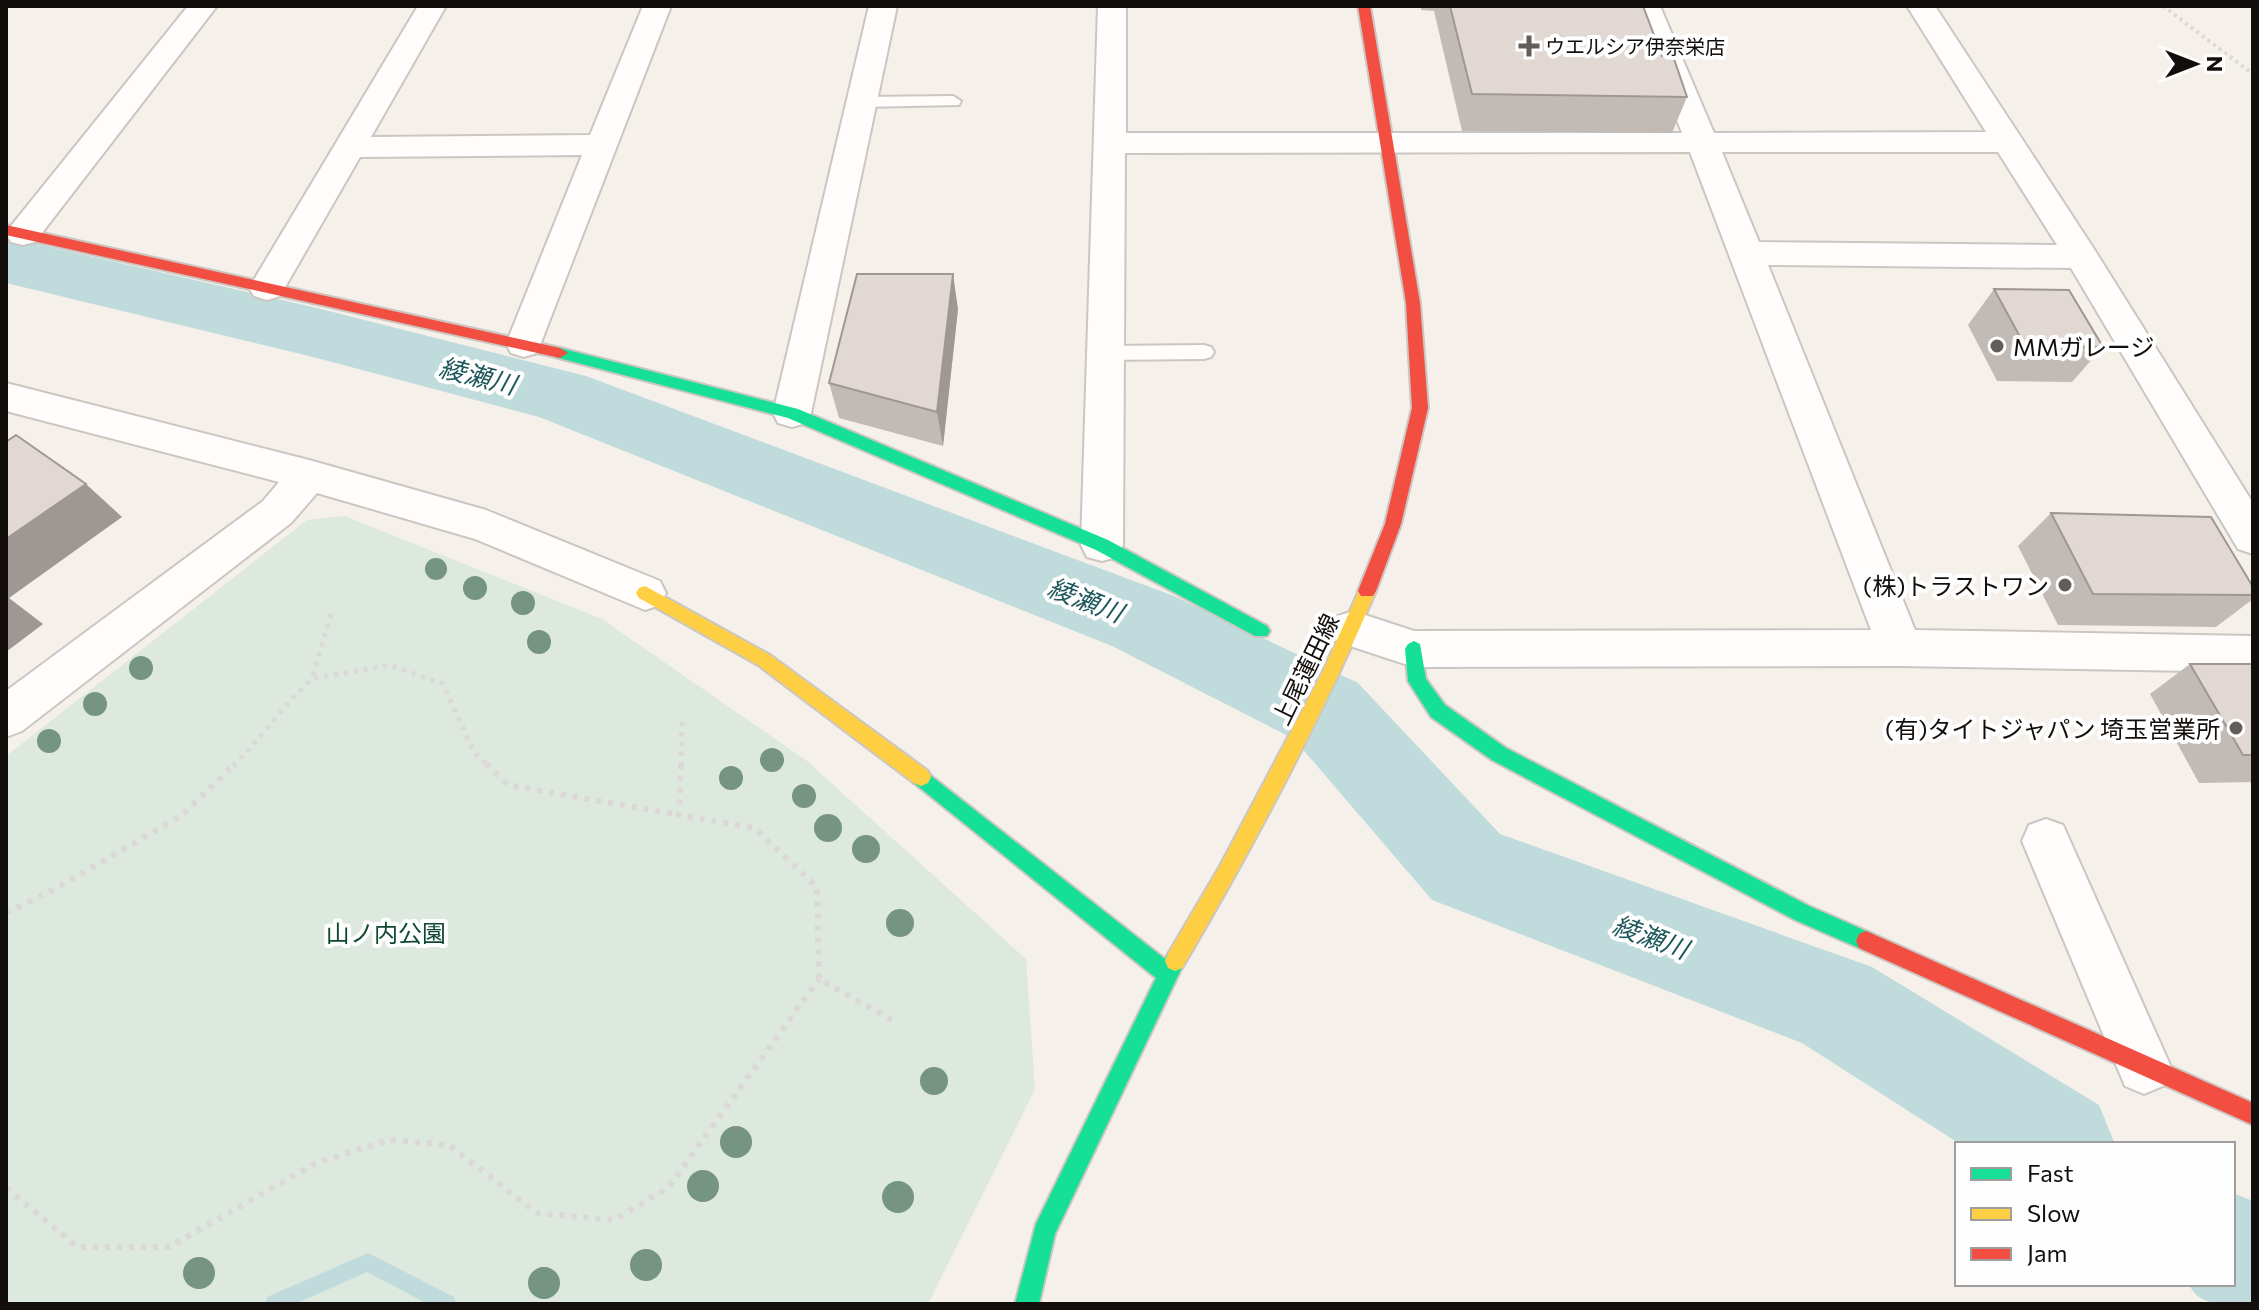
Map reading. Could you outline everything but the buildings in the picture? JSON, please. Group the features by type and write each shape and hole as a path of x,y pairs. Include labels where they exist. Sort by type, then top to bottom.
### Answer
{"street":[{"path":"203,6 15,232 524,344 792,413 1102,545 1261,631"},
{"path":"267,288 432,6"},
{"path":"524,344 657,6"},
{"path":"792,413 883,6"},
{"path":"1102,545 1112,6"},
{"name":"上尾蓮田線","path":"1027,1304 1044,1232 1168,974 1227,873 1328,680 1353,629 1393,524 1420,408 1413,303 1364,6"},
{"path":"1646,6 1702,140 1900,648"},
{"path":"1921,6 2082,257 2253,538"},
{"path":"1110,143 2008,142"},
{"path":"349,147 602,145"},
{"path":"1744,253 2082,257"},
{"path":"6,397 309,475 486,526 645,593 764,660 864,732 1168,974"},
{"path":"6,717 277,512 309,475"},
{"path":"1353,629 1414,649 1900,648 2253,654"},
{"path":"1414,649 1417,681 1438,711 1499,754 1802,913 2253,1114"},
{"path":"2046,841 2144,1067"}],"lane":[{"path":"862,102 953,101"},
{"path":"1105,353 1204,352"}],"path":[{"path":"2163,6 2253,74"},
{"path":"6,913 55,889 181,816 255,745 291,698 312,679 331,614"},
{"path":"6,1188 78,1247 169,1247 316,1163 389,1140 449,1145 537,1213 614,1220 668,1188 819,979 817,887 754,828 508,785 474,752 443,684 390,665 312,679"},
{"path":"679,815 682,722"},
{"path":"819,979 892,1020"}],"green space":[{"name":"山ノ内公園","path":"345,516 602,619 807,761 1026,959 1035,1089 928,1304 6,1304 6,756 307,520"}],"waterway":[{"name":"綾瀬川","path":"6,260 317,333 559,395 1143,621 1326,711 1467,868 1835,1004 2057,1142"},
{"name":"綾瀬川","path":"2235,1252 2253,1263"},
{"path":"274,1304 368,1262 447,1304"}],"traffic: fast":[{"path":"560,353 792,413 1102,545 1261,631"},
{"path":"1414,649 1417,681 1438,711 1499,754 1802,913 1866,941"},
{"path":"921,777 1168,974"},
{"path":"1027,1304 1044,1232 1175,961"}],"traffic: slow":[{"path":"1175,961 1227,873 1332,671 1367,591"},
{"path":"645,593 764,660 921,777"}],"traffic: jam":[{"path":"1364,6 1413,303 1420,408 1393,524 1367,591"},
{"path":"6,230 560,353"},
{"path":"1866,941 2253,1114"}],"place":[{"name":"ウエルシア伊奈栄店","path":"1529,46"},
{"name":"MMガレージ","path":"1997,346"},
{"name":"(株)トラストワン","path":"2065,585"},
{"name":"(有)タイトジャパン 埼玉営業所","path":"2236,728"}]}
